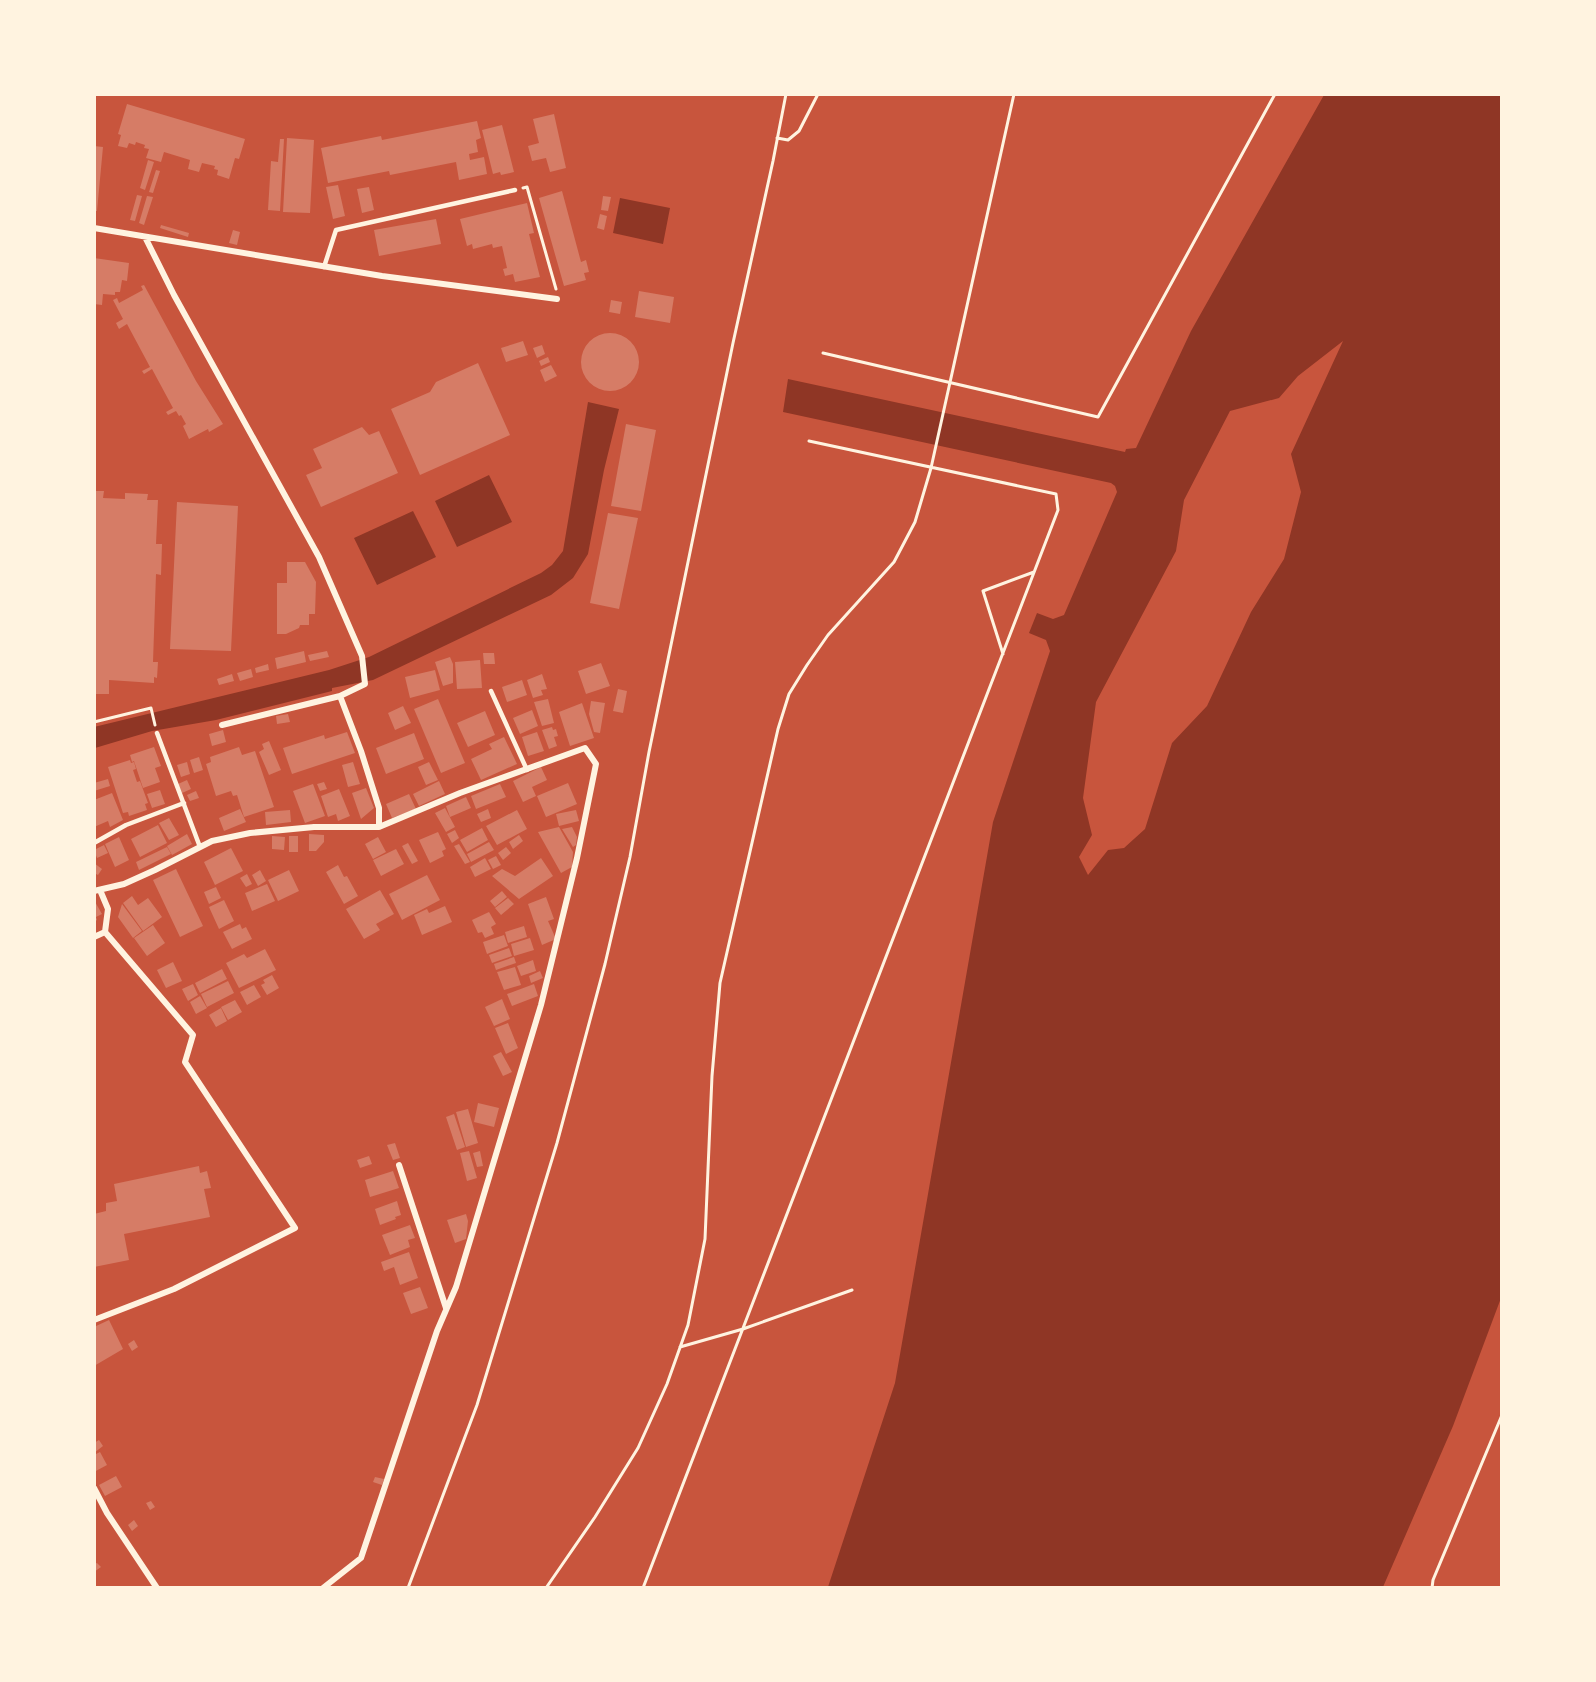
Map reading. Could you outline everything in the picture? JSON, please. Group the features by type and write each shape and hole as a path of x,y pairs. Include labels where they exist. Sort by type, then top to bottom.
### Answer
{"street":[{"path":"94,228 382,276 557,299"},
{"path":"144,237 319,557 362,656 365,684 340,696 222,725"},
{"path":"340,696 379,808 379,827"},
{"path":"94,1320 174,1289 295,1228 185,1062 193,1035 105,932 108,909 96,890 124,884 212,841 250,833 314,827 379,827 460,794 585,748 596,764 577,858 541,1005 456,1287 437,1331 361,1558 323,1587"},
{"path":"94,937 105,932"},
{"path":"399,1165 447,1309"},
{"path":"94,1488 107,1513 157,1587"}],"lane":[{"path":"324,267 336,230 515,190"},
{"path":"491,691 527,770"},
{"path":"157,733 200,847"},
{"path":"94,843 126,825 184,803"}],"path":[{"path":"408,1587 477,1405 557,1143 605,964 630,857 651,740 786,94"},
{"path":"777,138 788,140 799,131 818,94"},
{"path":"546,1587 639,1448 667,1384 688,1325 705,1239 712,1076 720,983 778,729 789,694 807,665 828,635 894,562 915,522 931,468 1014,94"},
{"path":"823,353 1098,417 1275,94"},
{"path":"515,190 527,187 557,299"},
{"path":"643,1587 1058,510 1056,495 809,441"},
{"path":"1003,654 983,591 1034,572"},
{"path":"94,722 151,708 157,733"},
{"path":"680,1347 743,1329 852,1290"},
{"path":"1432,1587 1502,1415"}],"shaded area":[{"path":"1324,95 1501,95 1501,1298 1453,1426 1383,1587 828,1587 895,1383 993,822 1050,651 1046,640 1029,633 1037,613 1053,619 1064,615 1117,492 1111,483 783,412 788,379 1125,452 1126,449 1136,448 1191,331","holes":["1343,341 1291,454 1301,492 1284,559 1251,612 1207,706 1172,743 1145,829 1124,848 1108,850 1088,875 1079,857 1092,835 1083,798 1096,702 1176,551 1184,500 1230,411 1279,398 1298,376"]},
{"path":"620,198 670,208 663,244 613,233"},
{"path":"611,337 626,343 634,353 634,365 626,379 594,373 600,339"},
{"path":"588,402 619,409 604,470 588,554 573,578 551,595 373,680 332,688 332,691 216,720 152,731 95,748 94,727 329,670 369,657 541,573 552,565 563,551"},
{"path":"489,475 512,522 457,547 435,501"},
{"path":"413,511 436,557 377,585 354,538"}],"building":[{"path":"127,104 245,139 239,159 235,158 229,179 217,175 218,170 214,169 215,166 202,163 199,172 188,169 190,160 164,152 161,162 146,158 149,149 136,142 135,145 129,143 127,148 118,146 121,135 118,134"},
{"path":"554,114 566,168 550,172 546,158 532,161 528,146 539,143 533,119"},
{"path":"477,121 481,138 476,140 478,152 469,154 470,160 484,157 487,174 459,180 456,162 390,175 389,171 328,183 321,148 381,136 382,140"},
{"path":"502,125 514,172 501,175 500,172 493,174 482,130"},
{"path":"287,138 314,140 310,213 283,212"},
{"path":"280,139 284,139 280,211 268,210 271,161 278,162"},
{"path":"94,146 103,147 97,211 94,211"},
{"path":"148,160 154,162 145,190 140,188"},
{"path":"156,170 160,171 153,193 149,192"},
{"path":"338,185 345,216 333,219 326,187"},
{"path":"369,187 374,210 362,213 357,189"},
{"path":"562,191 581,262 586,260 589,272 584,273 586,280 564,286 539,198"},
{"path":"137,195 142,196 135,221 130,220"},
{"path":"147,196 153,197 144,225 139,223"},
{"path":"603,196 611,197 608,211 601,210"},
{"path":"527,203 534,233 529,234 540,277 515,282 513,274 505,276 503,269 507,268 502,246 493,248 492,244 473,249 472,244 467,246 460,219"},
{"path":"600,214 607,216 604,230 597,228"},
{"path":"436,219 441,244 379,256 374,230"},
{"path":"161,225 189,233 188,237 160,228"},
{"path":"233,230 240,232 237,245 229,243"},
{"path":"94,258 129,263 127,281 122,280 120,292 115,292 115,295 103,294 102,305 94,304"},
{"path":"144,285 196,381 223,424 209,432 208,429 189,439 183,426 186,424 181,415 179,416 176,411 168,415 166,412 173,408 152,369 144,374 142,371 150,367 127,324 119,329 116,323 123,319 113,300 117,298 119,303 143,290 141,286"},
{"path":"639,291 674,297 670,323 635,317"},
{"path":"611,300 622,302 620,314 609,312"},
{"path":"610,333 621,335 634,346 639,362 637,373 626,386 610,391 599,389 586,378 581,362 583,351 594,338"},
{"path":"523,341 528,355 506,362 501,348"},
{"path":"542,345 545,354 537,358 533,348"},
{"path":"548,357 550,362 541,366 539,361"},
{"path":"478,363 510,435 420,475 391,409 430,392 436,382"},
{"path":"551,365 557,376 545,382 540,370"},
{"path":"626,424 656,430 641,511 611,506"},
{"path":"362,427 369,435 379,431 398,473 321,507 306,475 322,468 313,449"},
{"path":"94,491 104,491 103,498 125,499 125,493 148,494 147,500 158,500 156,544 162,544 161,575 156,574 153,662 158,662 157,678 154,677 154,683 109,680 109,694 94,694"},
{"path":"177,502 238,506 231,651 170,649"},
{"path":"608,513 638,518 619,609 590,603"},
{"path":"287,562 305,562 316,582 315,614 309,614 309,625 300,625 299,628 286,634 277,634 277,583 287,583"},
{"path":"304,651 306,662 277,669 275,658"},
{"path":"327,651 329,657 310,661 308,655"},
{"path":"483,653 494,653 495,664 484,664"},
{"path":"450,657 453,664 453,683 443,686 435,662"},
{"path":"480,660 482,688 457,689 455,662"},
{"path":"601,663 610,686 586,694 578,671"},
{"path":"268,664 269,670 256,673 255,668"},
{"path":"251,669 253,677 240,681 237,673"},
{"path":"435,670 440,690 410,698 405,677"},
{"path":"232,674 234,681 219,685 217,679"},
{"path":"542,674 547,689 541,690 543,695 533,698 527,680"},
{"path":"522,680 527,695 507,702 502,687"},
{"path":"618,689 627,691 623,713 613,711"},
{"path":"438,699 465,763 441,773 414,709"},
{"path":"548,699 554,723 542,726 534,702"},
{"path":"591,701 605,703 600,733 594,732 589,714"},
{"path":"582,703 594,738 570,746 559,712"},
{"path":"403,706 411,723 395,730 388,713"},
{"path":"532,710 538,726 520,734 513,718"},
{"path":"485,711 495,735 468,747 457,723"},
{"path":"288,714 290,722 277,724 276,716"},
{"path":"552,727 553,730 556,729 558,736 554,737 557,746 549,749 542,730"},
{"path":"223,730 226,742 212,746 209,734"},
{"path":"347,732 355,753 292,774 283,748 324,735 325,739"},
{"path":"537,732 544,751 528,756 522,737"},
{"path":"414,733 424,759 386,774 376,748"},
{"path":"504,737 517,764 481,780 471,759 492,749 489,744"},
{"path":"269,741 281,770 269,775 259,752 264,749 262,744"},
{"path":"154,747 161,766 155,768 160,782 143,788 130,755"},
{"path":"239,747 242,755 255,751 274,807 244,817 237,795 233,796 231,791 216,796 206,764 211,762 210,757"},
{"path":"199,757 203,770 194,773 190,760"},
{"path":"130,760 131,763 134,762 136,769 133,770 137,782 140,781 148,803 145,804 147,810 129,816 128,812 123,813 108,767"},
{"path":"187,762 190,774 181,777 177,765"},
{"path":"353,762 360,784 348,787 342,765"},
{"path":"429,762 438,780 426,785 418,767"},
{"path":"541,767 547,780 532,787 536,796 523,802 513,781"},
{"path":"108,779 110,786 94,791 94,783"},
{"path":"187,780 191,789 182,793 178,784"},
{"path":"439,781 445,794 419,806 413,794"},
{"path":"324,782 327,789 320,791 317,784"},
{"path":"568,783 577,804 546,817 537,796"},
{"path":"313,784 325,816 305,823 293,791"},
{"path":"500,784 506,797 476,809 471,796"},
{"path":"366,788 374,808 361,819 352,793"},
{"path":"339,789 350,816 338,821 336,814 328,817 321,796"},
{"path":"160,790 165,804 152,808 147,794"},
{"path":"196,791 199,798 190,801 187,795"},
{"path":"112,793 123,820 110,827 108,821 94,827 94,800"},
{"path":"409,794 416,809 392,818 386,804"},
{"path":"466,797 471,808 450,817 446,806"},
{"path":"445,808 455,827 446,832 435,813"},
{"path":"240,809 246,822 224,831 219,818"},
{"path":"488,809 491,818 481,822 477,814"},
{"path":"290,810 291,822 266,825 265,812"},
{"path":"517,810 527,829 497,845 486,826"},
{"path":"576,810 579,821 559,826 556,814"},
{"path":"169,818 179,835 169,840 159,823"},
{"path":"158,825 167,843 140,857 131,839"},
{"path":"559,827 573,852 572,867 561,873 538,832"},
{"path":"572,827 577,837 576,845 573,847 562,829"},
{"path":"482,828 488,840 467,852 460,840"},
{"path":"455,830 459,838 452,843 447,834"},
{"path":"438,832 446,849 442,851 444,856 430,863 419,840"},
{"path":"187,834 192,844 172,855 167,846"},
{"path":"309,834 324,835 324,842 316,851 309,851"},
{"path":"519,835 523,841 513,849 509,842"},
{"path":"272,836 285,837 284,850 272,849"},
{"path":"289,836 298,836 298,852 289,852"},
{"path":"119,837 129,860 115,867 105,844"},
{"path":"378,837 386,852 373,859 365,844"},
{"path":"489,842 494,850 471,862 467,854"},
{"path":"408,843 418,861 412,864 402,846"},
{"path":"459,844 470,862 465,864 454,846"},
{"path":"104,845 108,853 97,858 94,850"},
{"path":"167,847 171,854 139,870 136,862"},
{"path":"506,847 511,853 503,860 498,853"},
{"path":"231,848 243,871 215,885 204,862"},
{"path":"396,849 404,864 381,876 373,860"},
{"path":"496,856 501,865 493,869 488,860"},
{"path":"485,858 491,869 475,877 470,867"},
{"path":"541,858 553,876 519,899 492,876 502,869 515,876"},
{"path":"94,863 102,869 98,875 94,873"},
{"path":"338,865 358,896 344,904 326,872"},
{"path":"176,869 203,926 180,937 153,880"},
{"path":"260,870 266,881 258,886 252,875"},
{"path":"289,870 299,891 278,901 268,880"},
{"path":"247,874 252,884 246,887 240,878"},
{"path":"427,875 440,900 402,920 389,894"},
{"path":"267,884 275,901 252,911 245,893"},
{"path":"216,887 221,898 209,904 204,892"},
{"path":"380,890 394,914 376,924 380,930 364,939 346,909"},
{"path":"502,891 507,897 495,907 490,901"},
{"path":"132,896 138,905 148,898 162,917 143,931 123,903"},
{"path":"546,897 554,919 548,921 556,939 542,945 528,904"},
{"path":"508,898 514,904 501,915 495,908"},
{"path":"94,900 102,914 96,917 97,920 94,922"},
{"path":"224,900 234,921 219,929 209,907"},
{"path":"122,904 142,931 133,938 118,917"},
{"path":"445,906 452,922 422,935 414,915 427,909 429,913"},
{"path":"489,912 496,924 491,927 494,934 485,938 482,932 478,933 472,920"},
{"path":"240,924 242,929 246,927 252,939 232,949 223,932"},
{"path":"153,925 165,943 147,956 134,938"},
{"path":"524,926 527,937 508,943 505,932"},
{"path":"504,935 508,946 487,954 483,942"},
{"path":"530,938 534,950 514,956 511,944"},
{"path":"509,948 512,956 492,963 489,955"},
{"path":"265,949 276,970 239,988 226,963 244,954 247,958"},
{"path":"514,957 516,963 496,970 494,964"},
{"path":"533,960 536,971 521,976 517,966"},
{"path":"173,962 182,981 166,988 157,970"},
{"path":"515,967 521,985 504,990 497,972"},
{"path":"222,969 227,979 200,993 195,983"},
{"path":"540,971 543,978 531,983 529,976"},
{"path":"272,975 279,988 267,995 261,985 265,983 263,980"},
{"path":"228,981 234,993 207,1007 201,994"},
{"path":"193,984 198,995 188,1001 182,989"},
{"path":"534,984 538,996 512,1006 507,994"},
{"path":"254,985 261,997 247,1005 240,992"},
{"path":"200,996 207,1008 196,1014 190,1002"},
{"path":"502,999 510,1019 494,1026 485,1007"},
{"path":"235,1000 242,1012 228,1020 221,1007"},
{"path":"221,1008 227,1021 216,1027 209,1015"},
{"path":"508,1023 518,1048 506,1054 495,1028"},
{"path":"501,1052 512,1072 503,1076 493,1056"},
{"path":"478,1103 499,1108 494,1127 474,1122"},
{"path":"468,1109 478,1143 466,1147 456,1112"},
{"path":"454,1114 465,1147 457,1150 446,1117"},
{"path":"395,1143 400,1158 393,1160 387,1145"},
{"path":"469,1151 477,1178 467,1181 460,1153"},
{"path":"480,1151 483,1166 477,1167 473,1153"},
{"path":"369,1156 372,1164 360,1168 357,1160"},
{"path":"199,1166 200,1173 207,1171 211,1188 204,1189 210,1217 124,1234 129,1260 94,1267 94,1214 106,1211 106,1203 117,1201 114,1184"},
{"path":"393,1171 399,1188 370,1197 365,1180"},
{"path":"397,1201 401,1215 380,1225 375,1209"},
{"path":"466,1214 468,1221 466,1239 455,1243 447,1220"},
{"path":"410,1225 415,1238 408,1240 410,1247 390,1255 382,1235"},
{"path":"409,1252 418,1278 400,1285 394,1267 384,1271 381,1262"},
{"path":"420,1287 428,1308 411,1314 403,1293"},
{"path":"109,1320 123,1349 94,1366 94,1327"},
{"path":"134,1340 138,1347 132,1351 128,1344"},
{"path":"99,1440 103,1446 94,1453 94,1443"},
{"path":"100,1452 107,1465 94,1472 94,1455"},
{"path":"116,1476 122,1487 105,1496 99,1485"},
{"path":"375,1477 384,1479 382,1485 373,1482"},
{"path":"151,1501 155,1507 150,1510 146,1503"},
{"path":"134,1520 138,1526 132,1531 128,1525"},
{"path":"97,1563 101,1567 94,1572 94,1564"}]}
